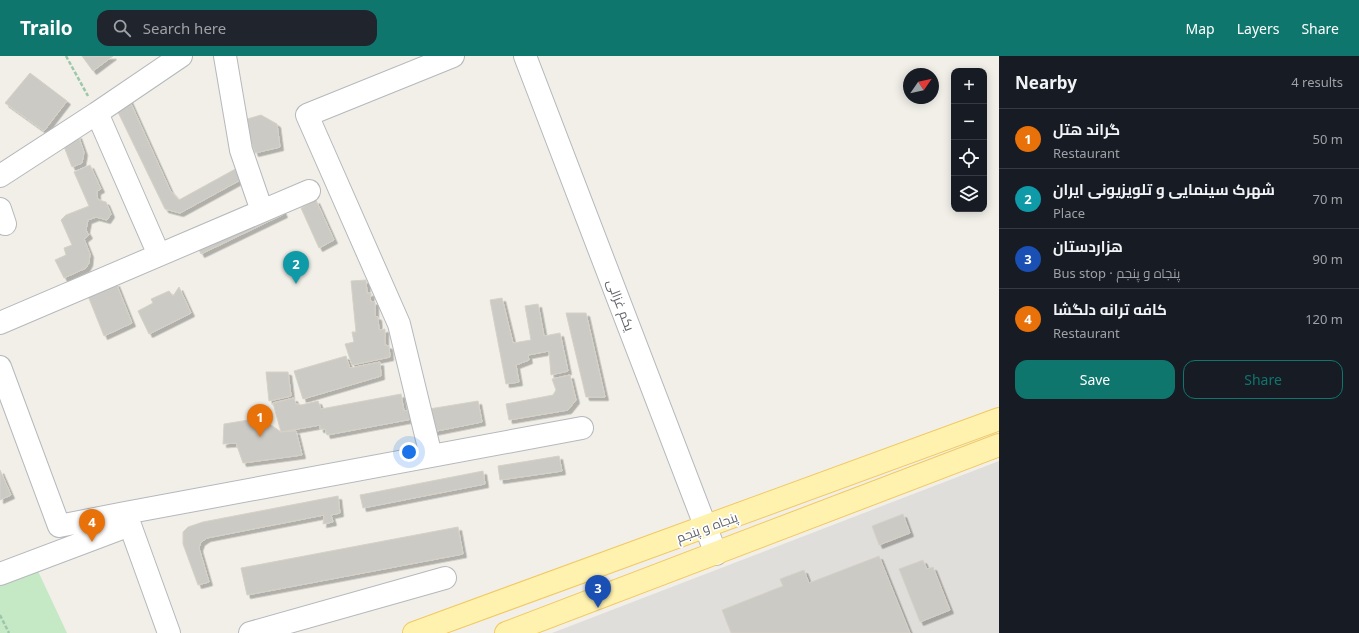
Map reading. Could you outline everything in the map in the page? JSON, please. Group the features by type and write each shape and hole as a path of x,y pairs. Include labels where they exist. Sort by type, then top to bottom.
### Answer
{"main road":[{"name":"پنجاه و پنجم","path":"414,633 999,419"},
{"path":"506,633 999,445"}],"street":[{"path":"0,176 181,56"},
{"path":"225,56 241,150 262,211"},
{"path":"431,456 399,324 307,115 453,56"},
{"name":"یکم غزالی","path":"525,56 716,554"},
{"path":"97,113 159,255"},
{"path":"0,323 309,190"},
{"path":"0,367 59,526 69,548"},
{"path":"59,526 127,519 431,456 582,428"},
{"path":"0,574 69,548 127,519"},
{"path":"127,519 169,633"},
{"path":"250,633 444,578"}],"path":[{"path":"66,56 97,113"},
{"path":"0,615 9,633"}],"shaded area":[{"path":"999,461 999,633 552,633"}],"green space":[{"path":"36,567 67,633 0,633 0,584"}],"building":[{"path":"82,56 113,56 93,71"},
{"path":"30,73 67,101 44,131 5,103"},
{"path":"128,97 170,190 179,200 239,167 244,178 180,213 165,209 115,106"},
{"path":"261,115 277,124 280,147 255,153 244,120"},
{"path":"78,135 84,152 82,163 72,167 63,144"},
{"path":"90,165 101,189 97,191 97,197 99,200 106,202 111,214 107,220 96,217 88,220 86,230 89,235 84,239 90,254 89,263 86,268 64,278 55,260 66,255 64,248 72,245 61,220 66,215 89,206 74,172"},
{"path":"316,200 334,240 319,248 301,208"},
{"path":"281,208 284,214 201,254 196,243"},
{"path":"366,280 367,293 371,293 370,301 375,302 375,316 378,317 379,330 385,329 385,345 389,346 390,357 352,365 345,344 354,342 352,332 356,332 351,281"},
{"path":"116,283 132,323 104,336 86,291"},
{"path":"179,287 191,313 149,334 138,311 153,303 151,299 169,291 173,296"},
{"path":"502,298 513,343 531,340 525,306 538,304 544,336 560,333 568,371 551,375 549,351 528,355 529,360 516,365 519,382 506,384 490,300"},
{"path":"566,313 586,313 605,397 586,397"},
{"path":"346,356 350,368 380,362 381,376 303,399 294,371"},
{"path":"266,372 288,372 291,396 269,401"},
{"path":"570,375 576,400 568,410 509,420 506,404 553,395 556,390 552,379"},
{"path":"401,394 404,411 410,410 412,419 327,435 325,429 320,429 320,425 281,432 273,403 294,398 296,404 301,405 318,401 321,409"},
{"path":"478,401 482,422 432,432 429,409"},
{"path":"261,418 281,432 296,431 302,455 243,463 236,443 223,444 224,424"},
{"path":"559,456 562,471 500,480 498,466"},
{"path":"0,470 11,495 0,500"},
{"path":"483,471 485,484 363,508 360,495"},
{"path":"338,496 340,513 331,515 333,522 323,524 324,515 207,538 201,542 199,548 209,582 198,585 183,544 183,532 188,527 203,522"},
{"path":"903,514 910,533 879,545 872,526"},
{"path":"458,527 463,554 247,595 241,568"},
{"path":"879,556 910,633 731,633 722,610 783,586 780,579 804,570 809,583"},
{"path":"923,560 927,569 933,567 950,610 920,622 899,569"}],"place":[{"name":"شهرک سینمایی و تلویزیونی ایران","path":"296,284"},
{"name":"گراند هتل","path":"260,437"},
{"name":"کافه ترانه دلگشا","path":"92,542"},
{"name":"هزاردستان","path":"598,608"}]}
